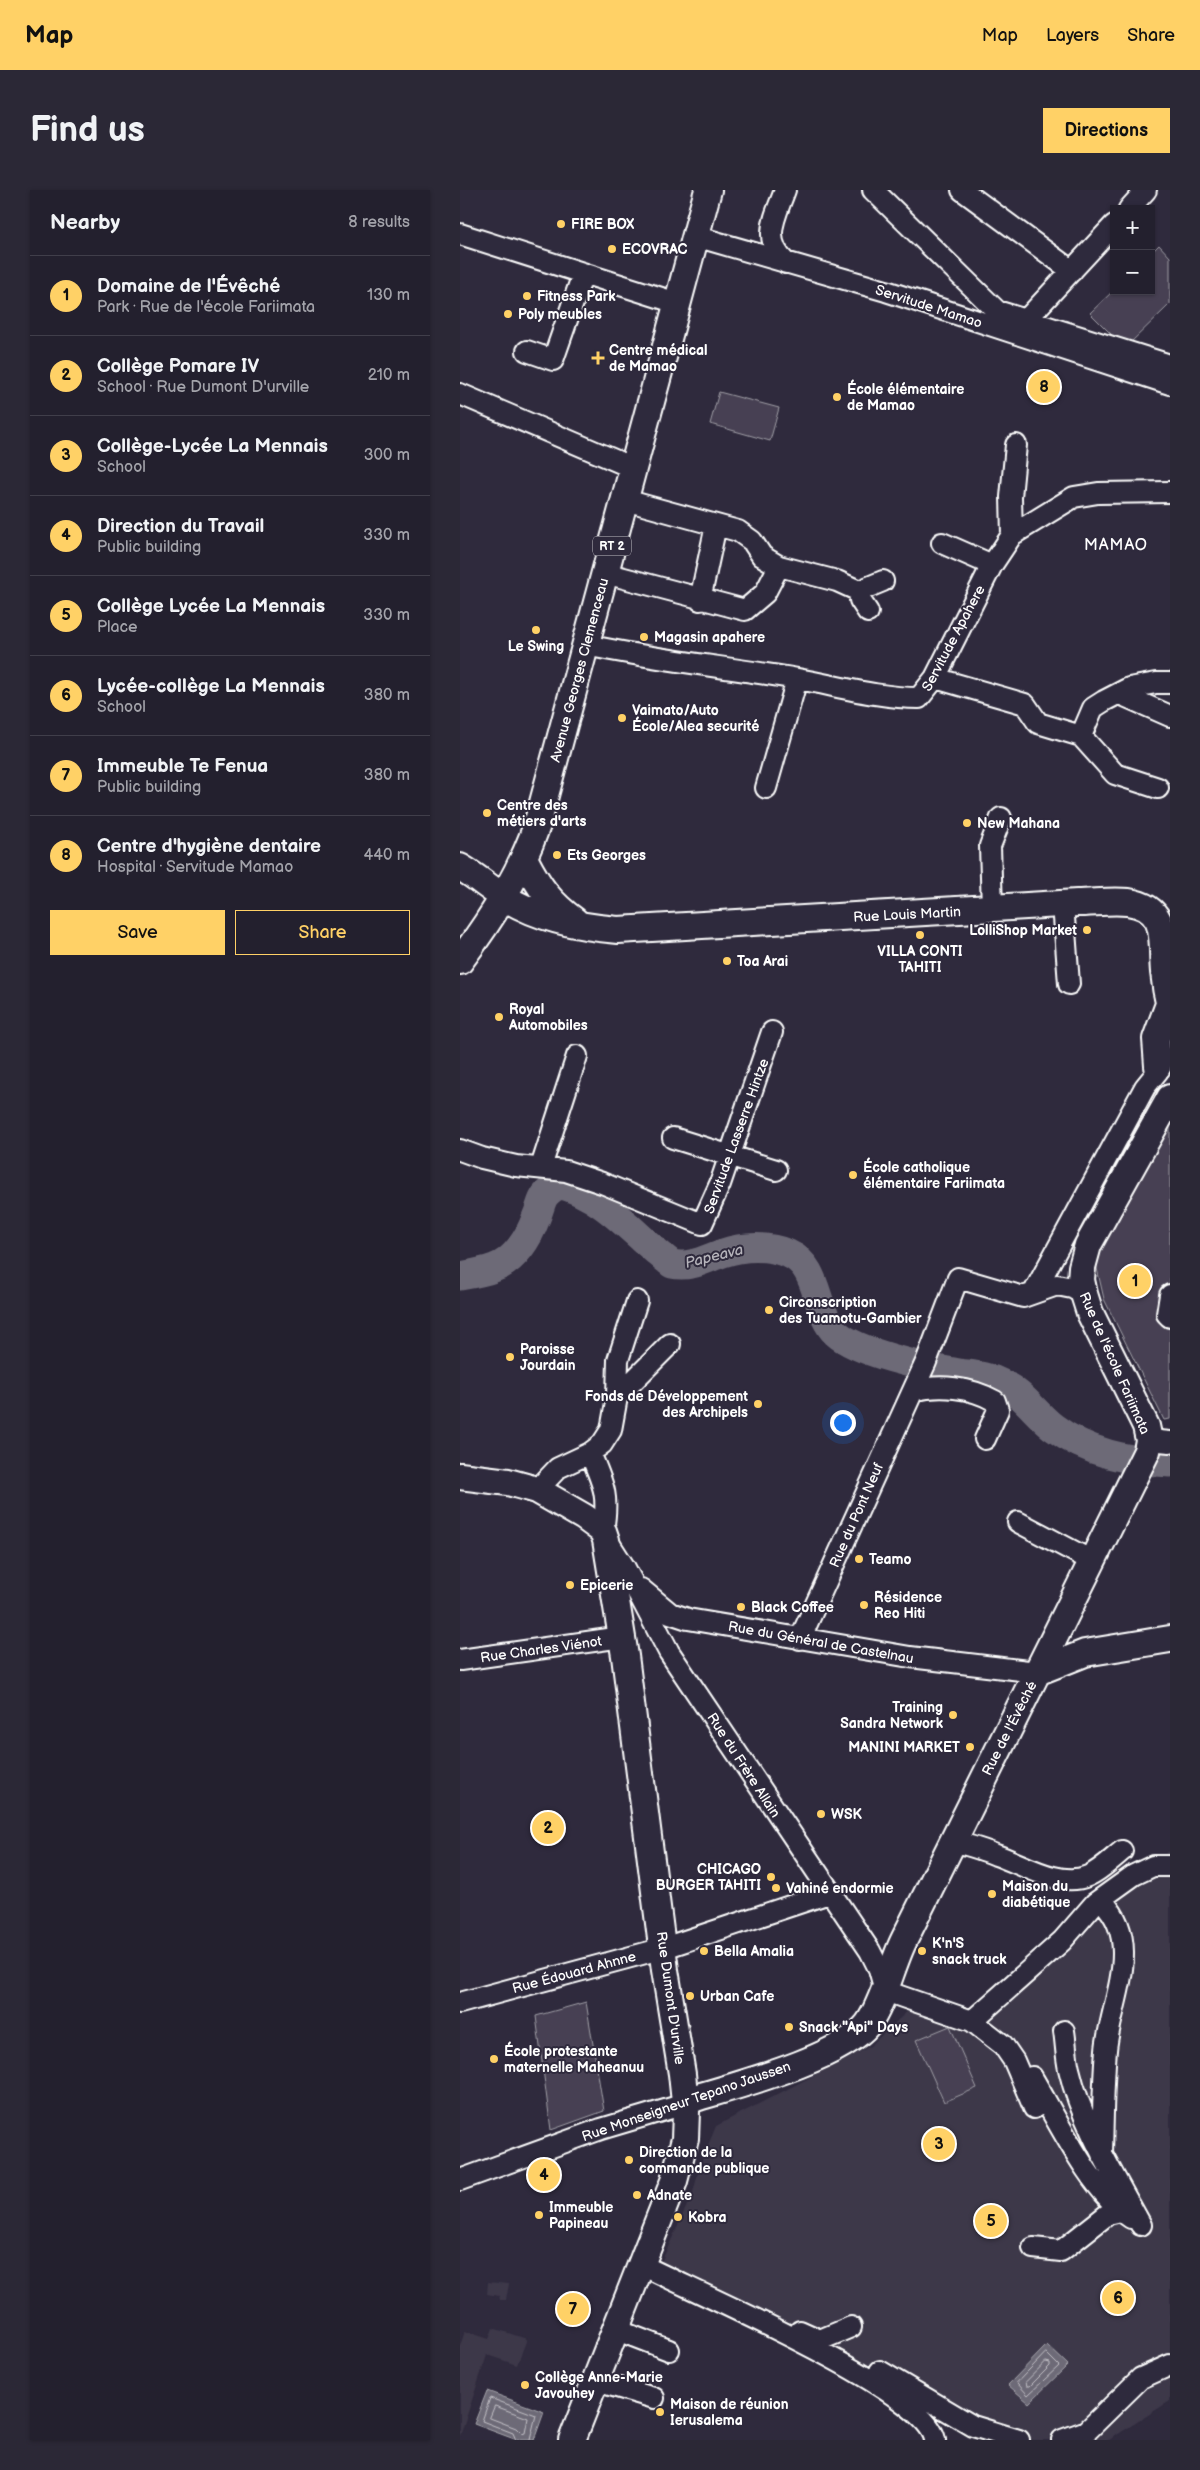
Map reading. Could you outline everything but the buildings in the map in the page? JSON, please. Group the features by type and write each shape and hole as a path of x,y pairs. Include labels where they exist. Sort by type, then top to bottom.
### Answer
{"main road":[{"name":"Avenue Georges Clemenceau","path":"460,961 504,897 524,860 538,825 708,190"},
{"path":"524,860 539,886 555,906 580,924"},
{"name":"Rue Louis Martin","path":"460,867 504,897 533,913 601,929 1063,904 1126,902 1140,905 1153,912 1163,932 1164,972 1170,1005 1156,1039 1164,1069"},
{"name":"Rue de l'école Fariimata","path":"1151,1451 1142,1416 1090,1313 1081,1280 1082,1267 1088,1245 1170,1098"},
{"name":"Rue de l'Évêché","path":"884,1987 896,1956 952,1841 1092,1561 1151,1451"},
{"path":"460,1476 508,1482 537,1490 584,1517 605,1535"},
{"name":"Rue Dumont D'urville","path":"572,2440 644,2260 676,2173 685,2139 685,2104 622,1637 605,1535"},
{"path":"1037,1672 1085,1653 1170,1639"},
{"name":"Rue Monseigneur Tepano Jaussen","path":"685,2104 695,2098 772,2073 845,2044 868,2023 884,1987"}],"street":[{"path":"785,190 770,234 773,246 786,263"},
{"path":"873,190 997,311 1026,320 1167,377"},
{"path":"962,190 1072,271"},
{"path":"1133,205 1146,190"},
{"path":"1026,320 1110,229"},
{"path":"460,234 677,303"},
{"name":"Servitude Mamao","path":"695,236 1167,377"},
{"path":"527,351 553,360 583,274"},
{"path":"460,394 633,468"},
{"path":"1012,535 1011,497 1016,445"},
{"name":"Servitude Apahere","path":"586,645 656,659 797,679 878,694 919,698 935,678 992,565 1012,535 1074,497 1098,493 1170,492"},
{"path":"624,500 738,531 752,541 762,556 779,566 837,581 859,591 883,581"},
{"path":"700,600 716,525"},
{"path":"942,543 992,565"},
{"path":"605,573 700,600 745,610 765,593 779,566"},
{"path":"859,591 860,600 868,612"},
{"path":"935,678 1025,704 1038,723 1081,736 1115,774 1158,788"},
{"path":"766,788 797,679"},
{"path":"1081,736 1093,708 1129,688 1156,683 1170,683"},
{"path":"1120,694 1170,716"},
{"path":"992,909 990,846 1001,818"},
{"path":"1063,904 1069,984"},
{"name":"Servitude Lasserre Hintze","path":"460,1150 482,1158 516,1166 541,1167 566,1172 622,1189 675,1215 702,1224 730,1154 772,1032"},
{"path":"541,1167 577,1056"},
{"path":"1034,1292 1145,1087 1164,1069"},
{"path":"673,1138 730,1154 776,1170"},
{"name":"Rue du Pont Neuf","path":"800,1639 919,1377 958,1278 1023,1297 1057,1285 1072,1288 1084,1294"},
{"path":"1170,1295 1167,1314 1170,1317"},
{"path":"537,1490 558,1468 590,1454 602,1444 611,1430 617,1397 618,1360 637,1301"},
{"path":"617,1397 670,1344"},
{"path":"919,1377 930,1387 980,1392 995,1401 998,1410 984,1439"},
{"path":"590,1454 606,1490 605,1535"},
{"path":"1018,1522 1092,1561"},
{"name":"Rue du Frère Allain","path":"605,1535 625,1568 669,1652 829,1893 870,1951 879,1969 884,1987"},
{"name":"Rue du Général de Castelnau","path":"625,1568 643,1590 670,1613 688,1619 800,1639 963,1664 1037,1672"},
{"name":"Rue Charles Viénot","path":"460,1660 622,1637"},
{"path":"952,1841 998,1855 1030,1869 1059,1878 1076,1879 1089,1876 1122,1851"},
{"path":"972,2021 1062,1941 1095,1903 1134,1875 1153,1866 1170,1866"},
{"name":"Rue Édouard Ahnne","path":"460,2003 664,1948 829,1893"},
{"path":"1095,1903 1103,1902 1112,1912 1121,1936 1123,1967 1119,1995 1106,2049 1102,2154"},
{"path":"884,1987 898,1997 972,2021 1003,2046 1014,2061 1032,2077 1092,2176 1120,2211 1141,2225 1102,2154 1082,2111 1069,2068 1064,2031"},
{"path":"1014,2061 1034,2108"},
{"name":"Rue Monseigneur Tepano Jaussen","path":"460,2180 601,2129 685,2104"},
{"path":"1033,2248 1061,2251 1108,2214 1120,2211"},
{"path":"644,2260 820,2340 874,2368 973,2426 1019,2440"},
{"path":"644,2260 869,2378 928,2423 935,2440"},
{"path":"820,2340 851,2327"},
{"path":"616,2330 669,2350"},
{"path":"1062,2440 1087,2431 1141,2378 1170,2365"},
{"path":"596,2381 654,2398"}],"shaded area":[{"path":"1159,245 1170,257 1170,304 1125,348 1090,313 1110,294 1155,295 1155,249"},
{"path":"719,392 779,408 770,441 710,424"},
{"path":"1170,1120 1170,1419 1164,1420 1104,1299 1096,1264 1125,1192"},
{"path":"1170,1851 1170,2401 1109,2440 993,2440 658,2269 693,2192 701,2162 716,2126 869,2047 928,1992 972,2015 1019,1978 1087,1898"},
{"path":"586,2002 604,2111 551,2130 536,2016"},
{"path":"950,2026 977,2088 944,2102 916,2040"},
{"path":"488,2282 509,2284 506,2300 500,2300 499,2296 487,2294"},
{"path":"493,2328 527,2339 517,2365 487,2355 460,2436 460,2346 465,2331 489,2339"}],"water":[{"path":"1047,2345 1068,2365 1029,2403 1008,2385"},
{"path":"487,2391 544,2412 534,2440 517,2440 474,2424"}],"waterway":[{"name":"Papeava","path":"460,1276 482,1272 502,1265 515,1254 529,1233 545,1195 559,1184 592,1198 619,1218 672,1264 692,1264 731,1251 747,1248 773,1249 789,1254 799,1260 806,1269 812,1279 829,1324 836,1333 846,1340 875,1353 926,1367 990,1378 1016,1392 1046,1422 1080,1443 1123,1458 1170,1463"}],"place":[{"name":"FIRE BOX","path":"561,224"},
{"name":"ECOVRAC","path":"612,249"},
{"name":"Fitness Park","path":"527,296"},
{"name":"Poly meubles","path":"508,314"},
{"name":"Centre médical de Mamao","path":"598,358"},
{"name":"Centre d'hygiène dentaire","path":"1044,387"},
{"name":"École élémentaire de Mamao","path":"837,397"},
{"name":"Le Swing","path":"536,630"},
{"name":"Magasin apahere","path":"644,637"},
{"name":"Vaimato/Auto École/Alea securité","path":"622,718"},
{"name":"Centre des métiers d'arts","path":"487,813"},
{"name":"New Mahana","path":"967,823"},
{"name":"Ets Georges","path":"557,855"},
{"name":"LolliShop Market","path":"1087,930"},
{"name":"VILLA CONTI TAHITI","path":"920,935"},
{"name":"Toa Arai","path":"727,961"},
{"name":"Royal Automobiles","path":"499,1017"},
{"name":"École catholique élémentaire Fariimata","path":"853,1175"},
{"name":"Domaine de l'Évêché","path":"1135,1281"},
{"name":"Circonscription des Tuamotu-Gambier","path":"769,1310"},
{"name":"Paroisse Jourdain","path":"510,1357"},
{"name":"Fonds de Développement des Archipels","path":"758,1404"},
{"name":"Teamo","path":"859,1559"},
{"name":"Epicerie","path":"570,1585"},
{"name":"Résidence Reo Hiti","path":"864,1605"},
{"name":"Black Coffee","path":"741,1607"},
{"name":"Training Sandra Network","path":"953,1715"},
{"name":"MANINI MARKET","path":"970,1747"},
{"name":"WSK","path":"821,1814"},
{"name":"Collège Pomare IV","path":"548,1828"},
{"name":"CHICAGO BURGER TAHITI","path":"771,1877"},
{"name":"Vahiné endormie","path":"776,1888"},
{"name":"Maison du diabétique","path":"992,1894"},
{"name":"Bella Amalia","path":"704,1951"},
{"name":"K'n'S snack truck","path":"922,1951"},
{"name":"Urban Cafe","path":"690,1996"},
{"name":"Snack \"Api\" Days","path":"789,2027"},
{"name":"École protestante maternelle Maheanuu","path":"494,2059"},
{"name":"Collège-Lycée La Mennais","path":"939,2144"},
{"name":"Direction de la commande publique","path":"629,2160"},
{"name":"Direction du Travail","path":"544,2175"},
{"name":"Adnate","path":"637,2195"},
{"name":"Immeuble Papineau","path":"539,2215"},
{"name":"Kobra","path":"678,2217"},
{"name":"Collège Lycée La Mennais","path":"991,2221"},
{"name":"Lycée-collège La Mennais","path":"1118,2298"},
{"name":"Immeuble Te Fenua","path":"573,2309"},
{"name":"Collège Anne-Marie Javouhey","path":"525,2385"},
{"name":"Maison de réunion Ierusalema","path":"660,2412"}],"district":[{"name":"MAMAO","path":"1116,544"}]}
